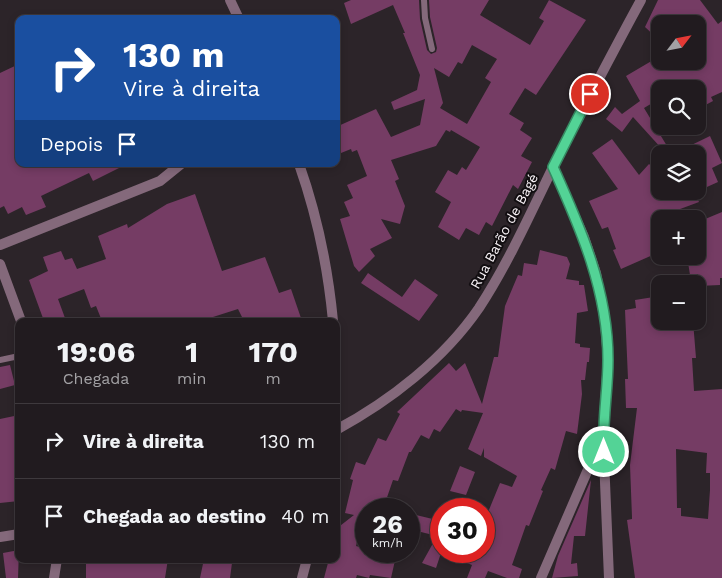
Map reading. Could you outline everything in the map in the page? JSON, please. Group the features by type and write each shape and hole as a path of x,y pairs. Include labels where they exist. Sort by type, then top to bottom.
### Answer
{"street":[{"path":"230,0 237,15"},
{"name":"Rua Barão de Bagé","path":"340,430 401,388 458,335 478,309 500,274 553,167 641,0"},
{"path":"0,245 160,181 177,167"},
{"path":"300,167 308,190 329,280 333,318"},
{"path":"553,167 584,237 596,273 605,321 608,360 603,434 609,578"},
{"path":"0,264 20,318"},
{"path":"541,578 603,434"},
{"path":"0,537 15,535"},
{"path":"54,578 57,563"},
{"path":"302,578 306,563"}],"lane":[{"path":"424,0 425,18 432,49"},
{"path":"0,360 15,357"}],"building":[{"path":"351,0 419,0 420,19 427,50 431,54 436,52 437,48 430,17 429,0 489,0 480,15 530,45 544,21 539,18 549,0 586,20 536,95 525,88 509,114 524,123 520,130 532,138 521,156 532,162 518,189 513,185 492,226 486,222 479,235 466,228 459,240 438,227 451,202 435,192 448,170 457,175 462,167 466,170 480,147 451,130 450,132 446,130 436,146 391,160 399,179 395,181 405,206 400,224 381,219 392,238 370,249 375,256 359,272 354,266 340,219 350,216 344,202 353,198 347,185 367,176 357,150 352,152 351,149 340,153 340,125 376,109 391,137 420,125 425,99 394,110 391,102 417,90 420,75 393,5 351,24 344,3","holes":["472,45 497,59 485,78 491,82 467,124 440,108 443,103 434,68 449,77 458,62 462,64"]},
{"path":"658,0 700,0 718,24 722,21 722,92 711,97 713,101 706,105 706,80 651,80 651,104 644,108 651,120 651,135 660,135 666,145 658,145 633,117 622,132 606,119 615,107 622,114 640,101 626,76 651,61 651,70 706,70 706,15 651,15 651,33 645,27"},
{"path":"15,66 15,167 121,167 93,181 89,173 41,196 46,207 26,215 22,207 8,214 4,206 0,208 0,73"},
{"path":"710,136 722,163 712,168 718,182 706,187 706,145 692,145"},
{"path":"612,139 639,175 649,164 651,166 651,200 698,200 699,202 677,210 651,210 651,256 621,269 613,250 616,249 608,227 602,229 589,201 618,189 592,153"},
{"path":"195,194 222,271 265,257 279,293 291,289 301,318 242,318 238,309 213,318 101,318 96,306 91,308 84,289 58,299 65,318 43,318 29,280 48,271 43,257 61,251 65,260 72,258 77,269 106,259 98,236 127,224 128,228 167,204"},
{"path":"722,212 722,278 720,278 720,285 706,286 706,275 690,275 688,265 706,265 706,219"},
{"path":"540,250 567,257 570,264 566,279 579,281 579,285 584,285 588,311 577,313 575,343 580,344 580,347 590,348 585,380 581,380 582,394 577,434 566,431 555,470 551,468 541,490 543,491 529,526 526,525 512,565 522,569 519,578 507,578 488,571 485,578 467,578 472,565 467,563 495,563 494,498 500,483 512,487 517,476 484,457 484,448 481,456 468,449 483,413 462,410 461,412 456,409 440,432 434,429 429,439 421,435 411,452 409,452 398,481 393,480 387,498 355,498 355,563 394,563 391,578 370,575 369,578 357,575 356,578 324,578 328,563 340,563 340,526 354,515 345,513 353,480 350,479 356,462 365,465 378,438 386,441 400,414 397,412 449,363 456,371 465,363 482,404 494,357 498,357 505,306 518,275 522,276 524,263 537,265"},
{"path":"368,273 402,297 415,279 438,295 419,321 361,283"},
{"path":"651,297 651,330 694,330 696,358 692,358 694,391 722,389 722,578 635,578 627,520 632,519 630,465 637,408 626,408 625,379 628,379 625,310 636,308 635,300","holes":["676,449 707,453 706,473 710,473 708,519 681,516 681,508 677,508"]},
{"path":"10,365 15,385 0,389 0,367"},
{"path":"15,416 15,501 0,503 0,419"},
{"path":"460,466 475,472 466,495 450,491"},
{"path":"591,480 585,536 574,536 571,564 577,563 578,576 552,578 558,556"},
{"path":"420,516 430,518 430,534 420,532"},
{"path":"430,549 430,563 438,563 436,568 422,563"},
{"path":"15,551 15,563 19,563 18,578 6,578 3,553"},
{"path":"86,563 167,563 165,578 86,578"},
{"path":"203,563 232,563 230,578 200,578"}],"route":[{"path":"590,94 553,167 584,237 596,273 605,321 608,360 603,434 604,452"}]}
